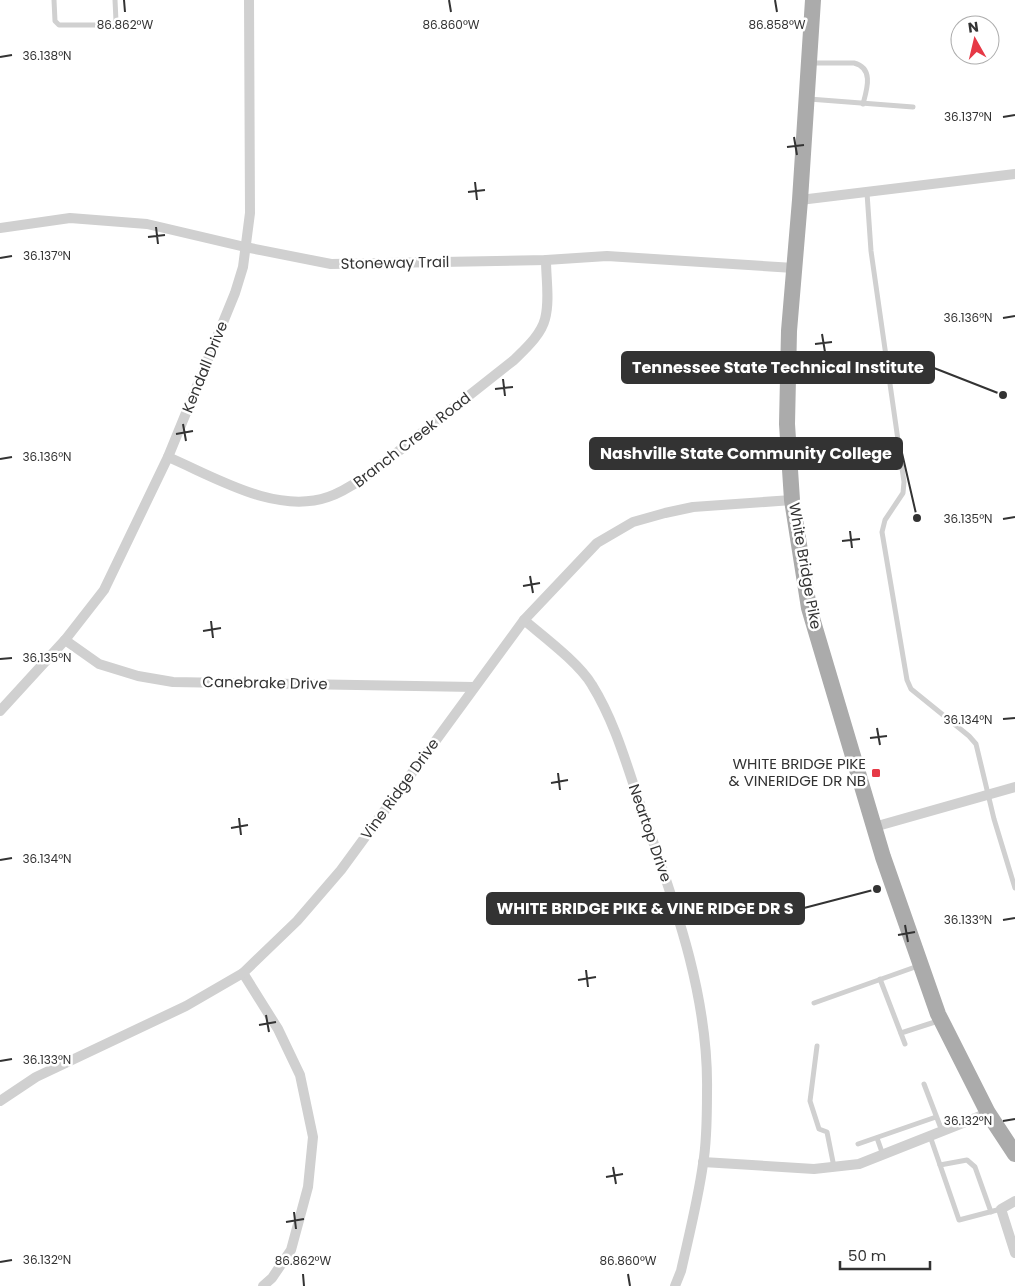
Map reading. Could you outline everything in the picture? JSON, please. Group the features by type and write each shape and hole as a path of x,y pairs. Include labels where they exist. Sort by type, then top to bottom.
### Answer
{"main road":[{"name":"White Bridge Pike","path":"812,0 800,200 789,331 787,424 792,500 809,608 874,827 941,1020 988,1113 1015,1154"}],"street":[{"name":"Kendall Drive","path":"0,711 65,640 104,590 168,457 235,293 242,267 250,212 250,0"},
{"path":"800,200 1015,174"},
{"name":"Stoneway Trail","path":"0,228 70,218 147,224 245,247 331,264 546,260 607,256 794,268"},
{"name":"Branch Creek Road","path":"168,457 248,492 277,500 304,502 327,498 347,489 371,473 514,360 531,343 545,320 547,300 546,260"},
{"name":"Vine Ridge Drive","path":"0,1101 36,1077 186,1006 243,973 297,921 341,870 524,620 597,543 633,522 693,508 792,500"},
{"name":"Neartop Drive","path":"524,620 566,656 591,683 610,719 668,886 688,953 701,1008 707,1091 704,1162 675,1286"},
{"name":"Canebrake Drive","path":"65,640 99,664 138,676 173,682 474,687"},
{"path":"874,827 1015,787"},
{"path":"243,973 278,1029 300,1075 313,1137 308,1187 291,1250 272,1278 263,1286"},
{"path":"704,1162 814,1169 859,1164 988,1113"},
{"path":"1015,1201 996,1211 1015,1253"}],"lane":[{"path":"54,0 55,21 59,25 111,25 116,21 115,0"},
{"path":"808,63 861,64 866,70 868,80 862,104"},
{"path":"806,99 913,107"},
{"path":"867,193 871,250 904,482 903,493 885,520 882,532 907,680 911,689 969,736 976,744 994,819 1015,888"},
{"path":"814,1003 921,965"},
{"path":"880,980 905,1044"},
{"path":"901,1033 941,1020"},
{"path":"817,1046 810,1101 819,1129 827,1132 834,1167"},
{"path":"924,1084 942,1132"},
{"path":"858,1144 936,1117"},
{"path":"930,1136 940,1165 959,1220 996,1211 975,1166 967,1160 940,1165"},
{"path":"877,1138 883,1154"}],"place":[{"name":"Tennessee State Technical Institute","path":"1003,395"},
{"name":"Nashville State Community College","path":"917,518"},
{"name":"WHITE BRIDGE PIKE & VINERIDGE DR NB","path":"876,773"},
{"name":"WHITE BRIDGE PIKE & VINE RIDGE DR S","path":"877,889"}]}
